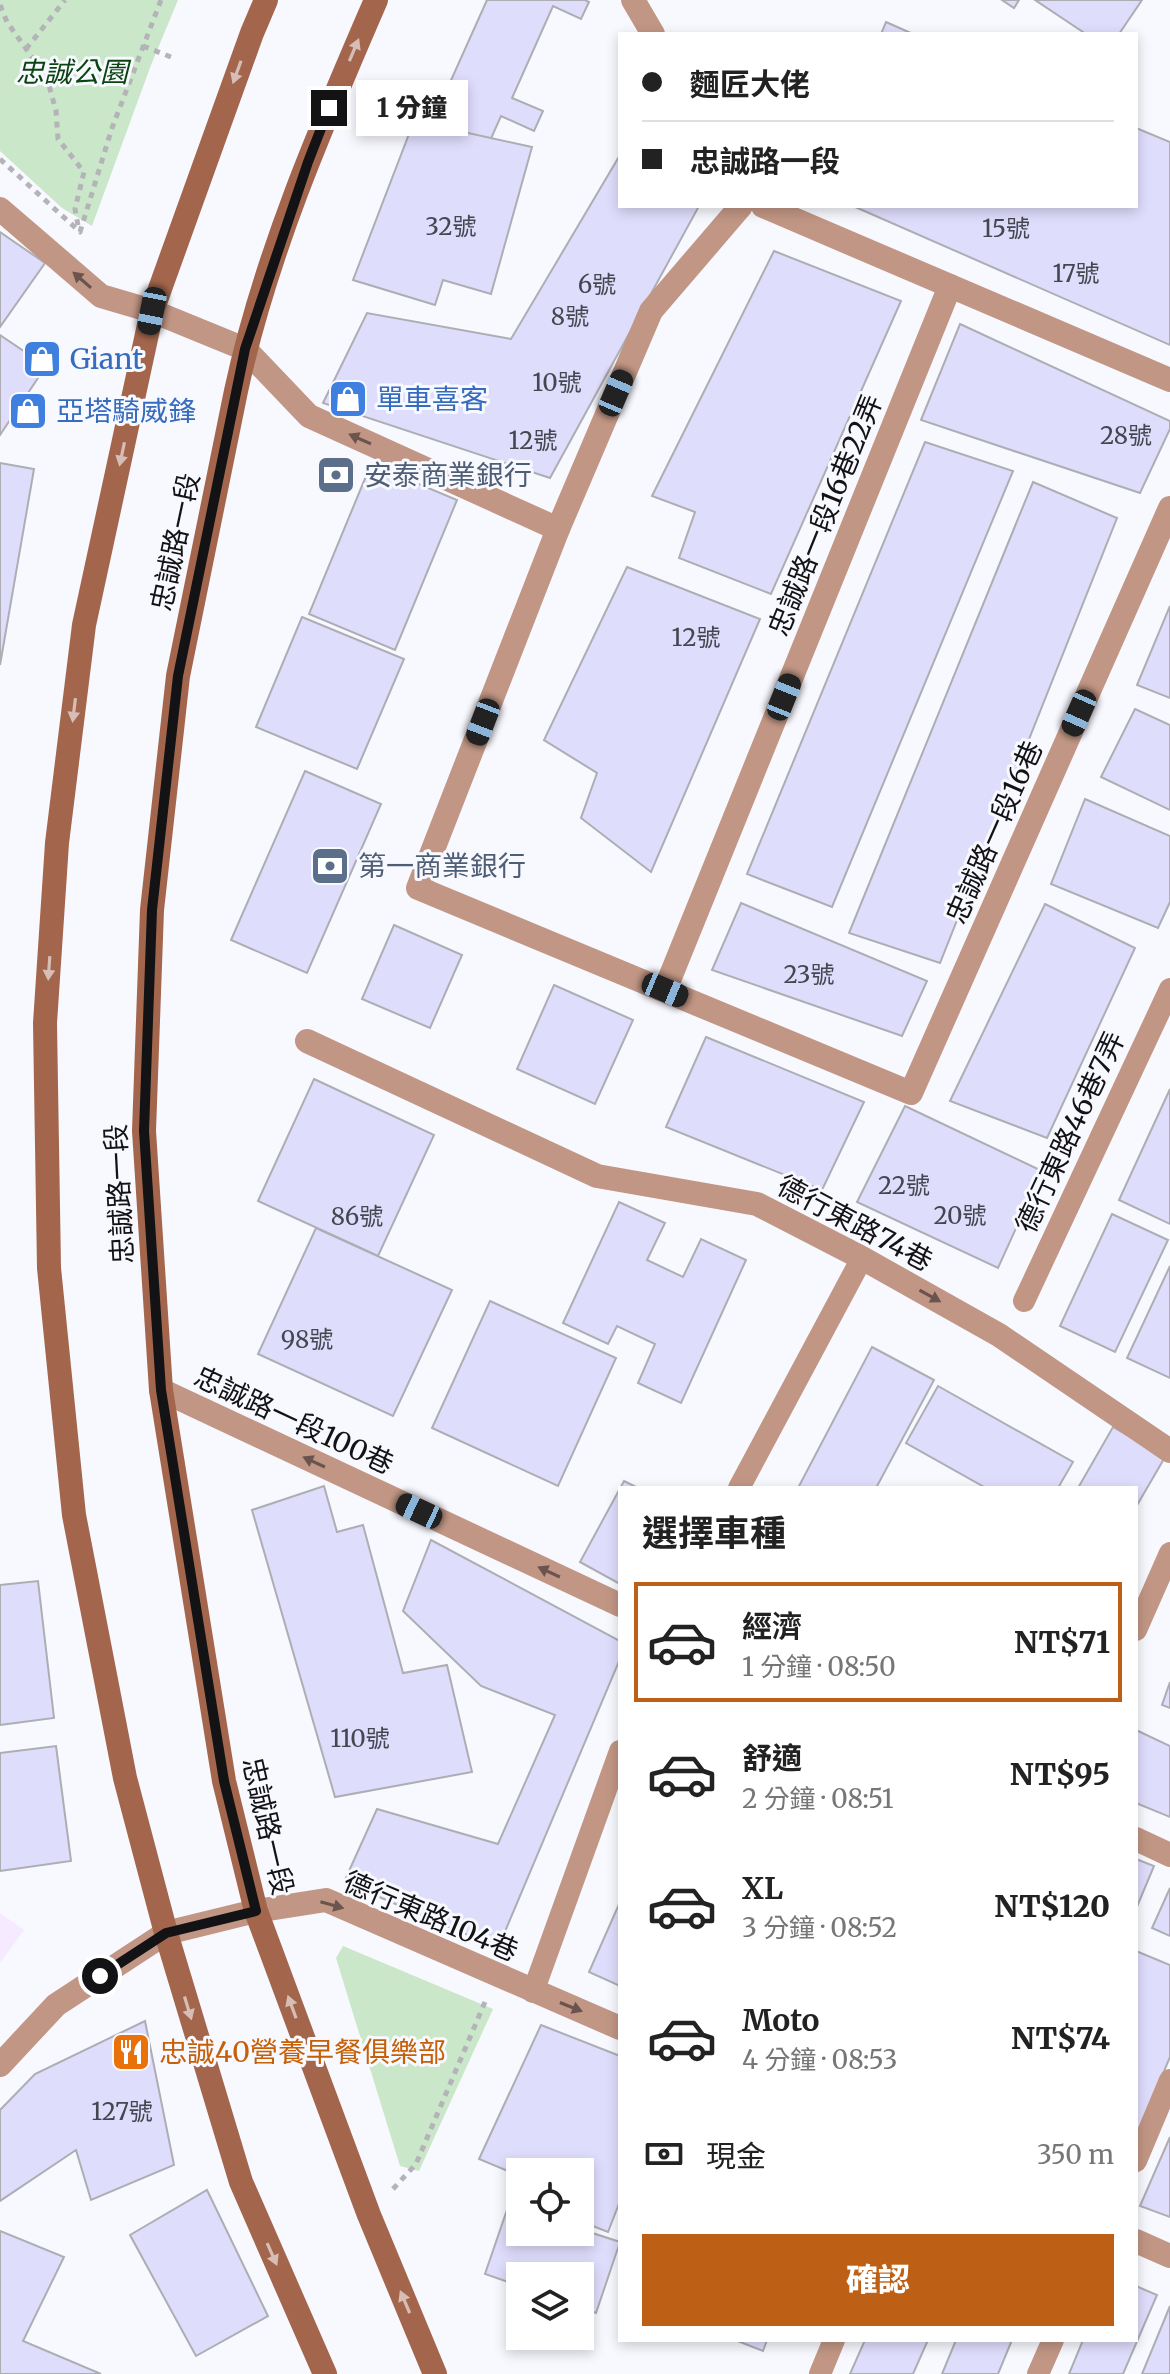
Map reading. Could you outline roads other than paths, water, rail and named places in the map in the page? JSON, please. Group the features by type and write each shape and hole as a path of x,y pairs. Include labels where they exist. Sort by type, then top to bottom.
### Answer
{"street":[{"path":"266,0 152,311 84,625 57,843 45,1023 49,1268 74,1515 125,1778 166,1933 241,2182 325,2374"},
{"name":"忠誠路一段","path":"376,0 318,135 245,349 178,676 152,910 144,1131 161,1390 224,1781 256,1911 369,2215 435,2374"},
{"path":"633,0 652,32"},
{"path":"665,990 418,888 558,529 651,311 739,208"},
{"path":"768,208 1170,380"},
{"path":"0,209 101,296 152,311 245,349 309,416 558,529"},
{"name":"忠誠路一段16巷22弄","path":"665,990 950,286"},
{"name":"忠誠路一段16巷","path":"665,990 911,1093 1170,508"},
{"name":"德行東路74巷","path":"307,1041 597,1176 757,1204 862,1258 999,1335 1170,1451"},
{"name":"忠誠路一段100巷","path":"161,1390 618,1604"},
{"path":"1138,1840 1170,1855"},
{"name":"德行東路104巷","path":"0,2065 56,2005 166,1933 256,1911 326,1900 618,2027"},
{"path":"1138,2242 1170,2256"}],"lane":[{"name":"德行東路46巷7弄","path":"1024,1301 1170,989"},
{"path":"740,1486 862,1258"},
{"path":"1138,1625 1170,1553"},
{"path":"533,1992 618,1757"},
{"path":"1138,2156 1170,2080"},
{"path":"820,2374 833,2342"},
{"path":"1038,2374 1052,2342"}],"place":[{"name":"Giant","path":"42,359"},
{"name":"單車喜客","path":"348,399"},
{"name":"亞塔騎威鋒","path":"28,411"},
{"name":"安泰商業銀行","path":"336,475"},
{"name":"第一商業銀行","path":"330,866"},
{"name":"忠誠40營養早餐俱樂部","path":"131,2052"}],"park label":[{"name":"忠誠公園","path":"72,72"}]}
